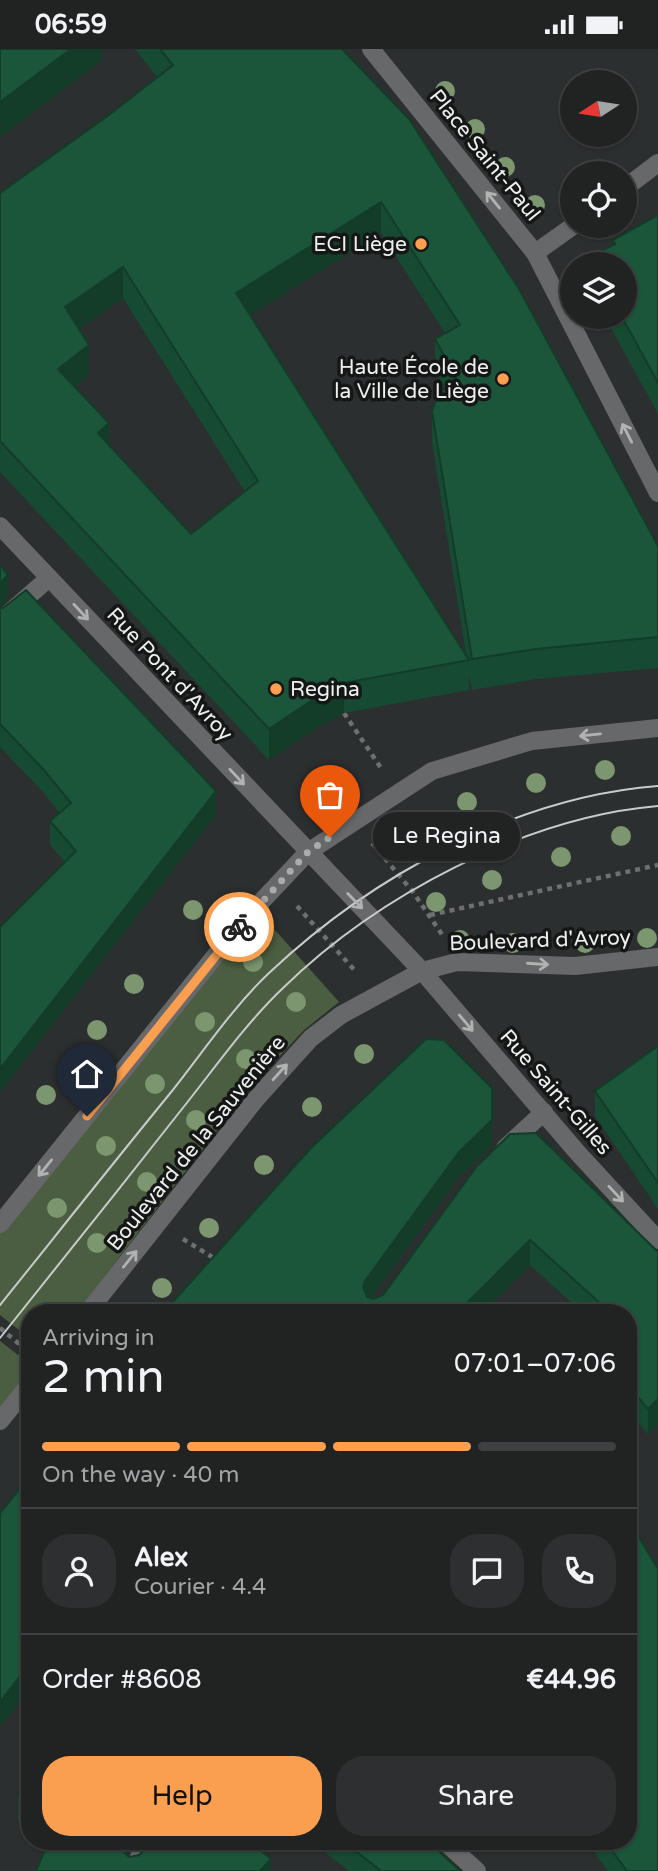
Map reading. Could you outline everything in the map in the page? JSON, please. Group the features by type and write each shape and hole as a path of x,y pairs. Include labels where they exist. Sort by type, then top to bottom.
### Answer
{"street":[{"name":"Place Saint-Paul","path":"371,49 536,253 560,235"},
{"path":"637,179 658,163"},
{"path":"536,253 658,493"},
{"name":"Rue Pont d'Avroy","path":"0,526 308,852"},
{"path":"0,621 49,578"},
{"path":"0,1224 244,920 308,852 432,771 532,741 658,728"},
{"path":"308,852 422,971"},
{"name":"Boulevard d'Avroy","path":"422,971 457,962 575,966 658,957"},
{"name":"Boulevard de la Sauvenière","path":"94,1304 256,1099 311,1038 341,1014 422,971"},
{"name":"Rue Saint-Gilles","path":"422,971 658,1240"},
{"path":"496,1157 544,1112"},
{"path":"0,1421 21,1395"},
{"path":"133,1871 142,1850"},
{"path":"454,1850 477,1871"}],"path":[{"path":"344,713 398,791"},
{"path":"353,822 430,915 457,962"},
{"path":"430,915 658,865"},
{"path":"278,884 377,994"},
{"path":"159,1223 227,1266"},
{"path":"0,1328 18,1343 21,1339"}],"green space":[{"path":"259,912 339,1002 304,1030 249,1089 83,1304 21,1304 19,1330 0,1315 0,1231"},
{"path":"0,1341 18,1355 21,1352 21,1382 0,1409"}],"building":[{"path":"0,49 71,49 0,102"},
{"path":"160,49 342,49 409,119 519,289 658,546 658,637 536,649 472,659 432,411 438,395 456,377 435,339 460,325 381,202 236,293 469,660 344,683 321,694 269,729 0,441 0,193 109,115 173,65","holes":["123,267 258,481 191,534 98,433 109,423 58,369 89,345 65,307"]},
{"path":"658,215 658,383 629,329 637,329 637,252 600,252 615,244 613,240 617,238 637,238 637,227"},
{"path":"0,565 8,575 0,583"},
{"path":"26,590 216,791 0,1069 0,927 76,851 50,821 71,803 0,724 0,608"},
{"path":"426,1039 444,1040 492,1088 492,1120 459,1152 365,1281 363,1287 367,1297 373,1299 383,1295 477,1166 510,1134 536,1133 658,1252 658,1399 648,1409 637,1396 637,1304 601,1304 530,1240 466,1304 171,1304 311,1148"},
{"path":"658,1046 658,1183 595,1091"},
{"path":"21,1487 21,1675 0,1702 0,1513"},
{"path":"637,1534 658,1569 658,1871 627,1871 612,1850 637,1850"},
{"path":"45,1850 124,1850 129,1857 139,1855 143,1850 260,1850 271,1859 260,1871 36,1871"},
{"path":"354,1850 438,1850 460,1871 381,1871"}],"tram line":[{"path":"0,1305 243,1000 309,938 353,904 400,874 499,824 551,806 604,793 658,786"},
{"path":"27,1304 242,1033 269,1002 321,954 408,893 506,844 557,826 608,813 658,806"},
{"path":"0,1338 21,1312"}],"way so far":[{"path":"239,927 308,852 330,837"}],"place":[{"name":"ECI Liège","path":"421,244"},
{"name":"Haute École de la Ville de Liège","path":"503,379"},
{"name":"Regina","path":"276,689"},
{"name":"Le Regina","path":"330,837"}],"route":[{"path":"87,1116 239,927"}]}
